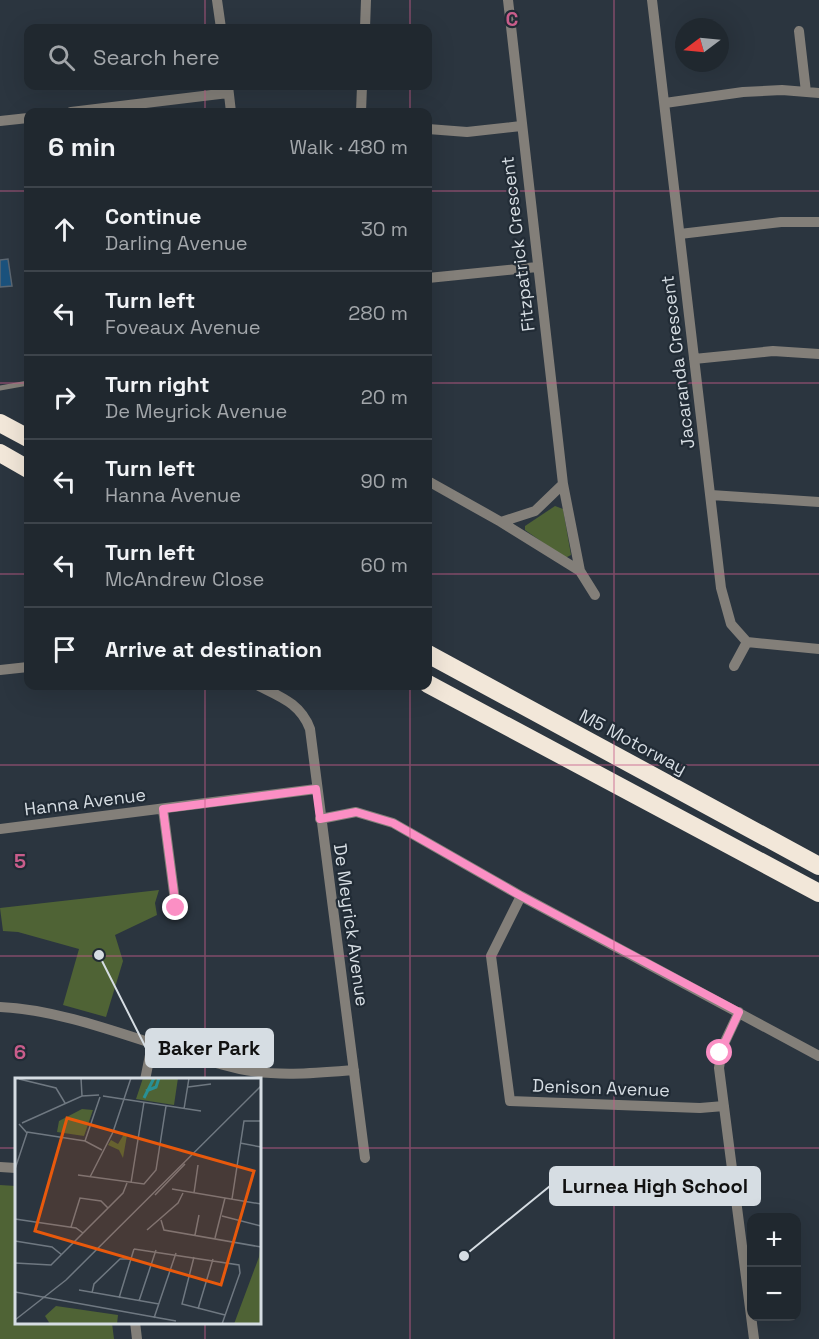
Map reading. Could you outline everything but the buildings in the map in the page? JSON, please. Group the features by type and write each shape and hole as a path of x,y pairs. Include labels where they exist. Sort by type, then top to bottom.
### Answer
{"highway":[{"path":"0,423 24,436"},
{"path":"0,453 24,467"},
{"name":"M5 Motorway","path":"432,656 819,866"},
{"path":"432,686 819,893"}],"street":[{"path":"217,0 220,24"},
{"path":"365,24 366,0"},
{"name":"Fitzpatrick Crescent","path":"508,0 563,484 580,572 594,595"},
{"name":"Jacaranda Crescent","path":"652,0 721,588 731,624 747,642"},
{"path":"799,30 806,92"},
{"path":"98,108 221,90"},
{"path":"228,90 230,108"},
{"path":"361,108 362,90"},
{"path":"665,103 743,92 782,90 819,93"},
{"path":"0,122 24,119"},
{"path":"432,129 466,132 521,126"},
{"path":"680,234 781,222 819,222"},
{"path":"432,278 537,267"},
{"path":"694,359 773,351 819,354"},
{"name":"Fitzpatrick Crescent","path":"432,483 501,522 580,572"},
{"path":"501,522 542,507 563,484"},
{"path":"711,495 819,502"},
{"path":"734,666 747,642 819,649"},
{"path":"0,670 24,667"},
{"name":"De Meyrick Avenue","path":"266,690 296,706 304,714 310,729 365,1158"},
{"name":"Hanna Avenue","path":"0,829 316,789"},
{"path":"163,809 176,908"},
{"path":"320,819 356,812 393,823 521,896 819,1056"},
{"name":"Denison Avenue","path":"521,896 491,956 510,1101 699,1108 724,1106"},
{"path":"0,1007 71,1020 242,1069 306,1073 354,1070"},
{"path":"739,1012 719,1058 754,1339"},
{"path":"145,1078 152,1045"},
{"path":"0,1167 15,1168"},
{"path":"135,1324 137,1339"}],"lane":[{"path":"0,388 24,384"}],"green space":[{"path":"555,506 563,509 571,555 565,558 525,530 525,526"},
{"path":"159,890 155,903 157,915 115,935 123,961 106,1017 63,1005 79,949 18,932 3,931 0,908"},
{"path":"0,1185 15,1186 15,1324 112,1324 114,1339 0,1339"}],"place":[{"name":"Baker Park","path":"99,955"},
{"name":"Lurnea High School","path":"464,1256"}],"route":[{"path":"176,908 163,809 316,789 320,819 356,812 393,823 521,896 739,1012 720,1053"}]}
